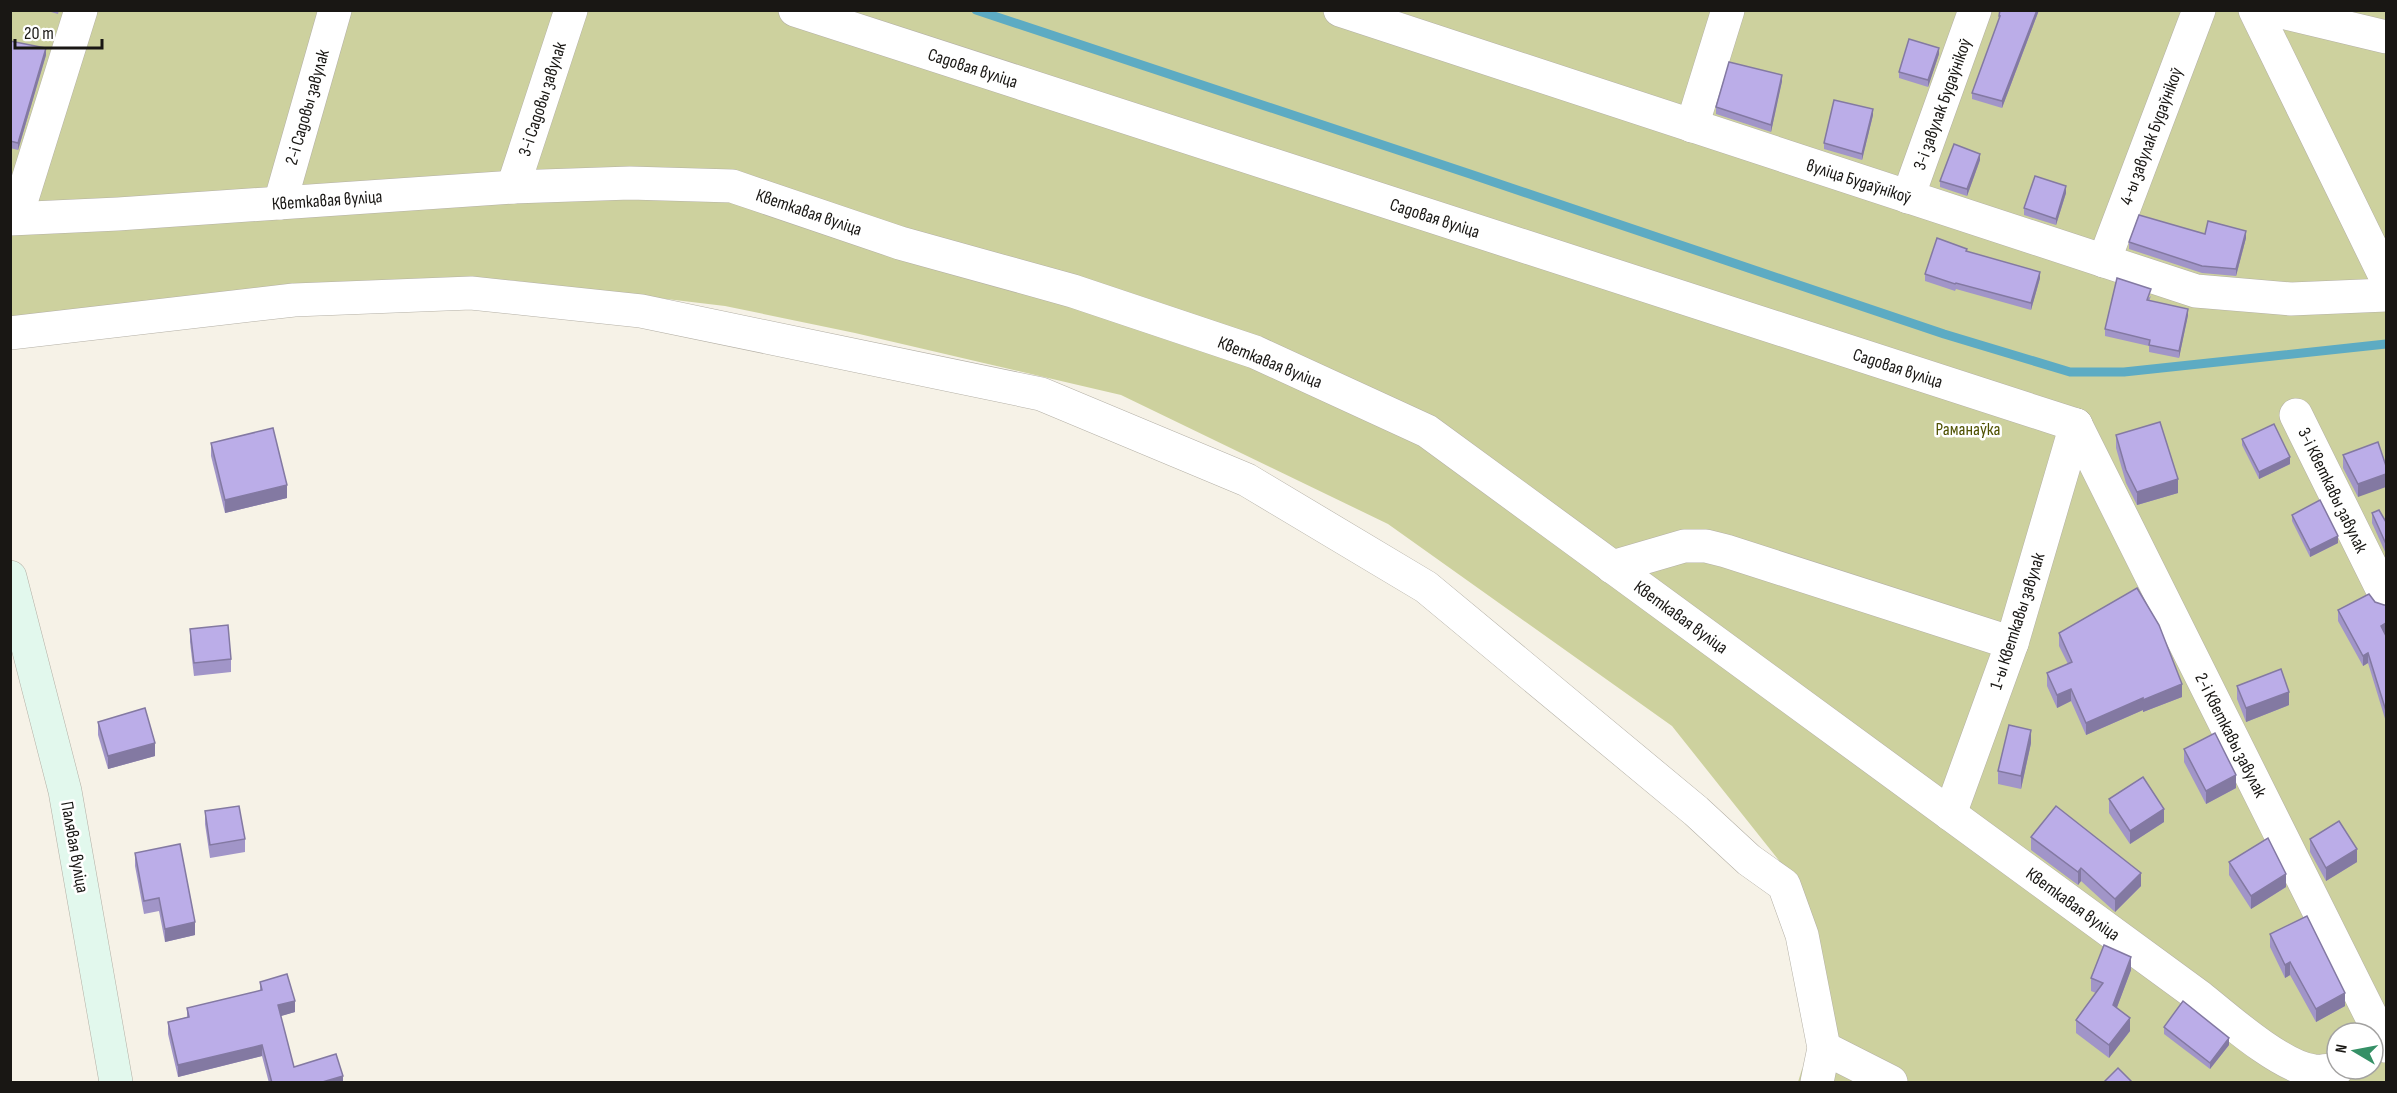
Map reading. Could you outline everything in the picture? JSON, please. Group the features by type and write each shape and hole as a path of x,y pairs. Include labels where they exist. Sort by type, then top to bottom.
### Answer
{"main road":[{"name":"Палявая вуліца","path":"10,577 64,791 116,1083"}],"street":[{"path":"13,218 81,10"},
{"name":"2-і Садовы завулак","path":"280,203 335,10"},
{"name":"3-і Садовы завулак","path":"513,187 571,10"},
{"name":"Садовая вуліца","path":"795,10 2076,425"},
{"name":"вуліца Будаўнікоў","path":"1340,10 2196,291 2291,299 2386,294"},
{"path":"1692,126 1728,10"},
{"name":"3-і завулак Будаўнікоў","path":"1908,197 1975,10"},
{"name":"4-ы завулак Будаўнікоў","path":"2104,261 2199,10"},
{"path":"2255,10 2386,278"},
{"path":"2273,10 2386,37"},
{"name":"Кветкавая вуліца","path":"13,218 118,214 513,187 630,183 732,186 900,243 1073,291 1245,349 1427,431 2200,997 2254,1040 2288,1061 2313,1071 2325,1070"},
{"path":"10,333 294,300 471,293 641,311 1041,394 1247,480 1426,587 1696,811 1749,860 1784,885 1802,935 1824,1048 1817,1083"},
{"name":"3-і Кветкавы завулак","path":"2296,415 2386,597"},
{"name":"1-ы Кветкавы завулак","path":"1950,814 2012,643 2076,425"},
{"name":"2-і Кветкавы завулак","path":"2076,425 2386,1046"},
{"path":"1612,567 1684,546 1706,546 2012,643"},
{"path":"1824,1048 1891,1083"}],"green space":[{"name":"Раманаўка","path":"11,11 2386,11 2386,1082 1798,1082 1802,1069 1840,1055 1800,887 1672,726 1388,524 1121,395 855,333 725,306 508,280 136,304 11,328"}],"building":[{"path":"2000,10 2037,10 2002,101 1972,93 2000,16"},
{"path":"1909,39 1939,48 1928,80 1899,72"},
{"path":"10,41 46,48 18,143 10,141"},
{"path":"1729,62 1782,75 1771,125 1716,107"},
{"path":"1834,100 1873,109 1862,154 1824,143"},
{"path":"1954,144 1980,154 1967,189 1940,181"},
{"path":"2035,176 2066,186 2056,219 2024,208"},
{"path":"2139,215 2205,234 2208,221 2246,231 2236,269 2202,266 2129,242"},
{"path":"1937,238 1967,249 1966,251 2040,272 2031,303 1925,274"},
{"path":"2117,278 2151,289 2147,300 2188,309 2179,351 2149,345 2150,340 2105,329"},
{"path":"2160,422 2178,479 2137,492 2126,470 2116,435"},
{"path":"2274,424 2290,457 2259,472 2242,439"},
{"path":"273,428 287,485 225,500 211,443"},
{"path":"2378,442 2386,466 2386,474 2358,484 2343,455"},
{"path":"2320,500 2338,536 2310,550 2292,515"},
{"path":"2379,510 2386,522 2386,544 2372,513"},
{"path":"2137,588 2159,625 2182,684 2086,723 2071,689 2057,695 2047,673 2072,662 2059,633"},
{"path":"2369,594 2375,602 2386,605 2386,623 2381,626 2386,636 2386,711 2368,653 2363,656 2338,610"},
{"path":"228,625 231,659 194,663 190,629"},
{"path":"2281,669 2289,692 2246,708 2237,686"},
{"path":"145,708 155,743 108,756 98,722"},
{"path":"2009,725 2031,730 2021,776 1998,771"},
{"path":"2215,733 2236,775 2206,791 2184,749"},
{"path":"2143,777 2164,809 2130,831 2109,799"},
{"path":"239,806 245,839 210,845 205,811"},
{"path":"2056,806 2141,873 2115,899 2081,868 2078,872 2031,837"},
{"path":"2339,821 2357,849 2326,868 2310,839"},
{"path":"2268,838 2286,874 2251,896 2229,862"},
{"path":"180,844 195,922 165,929 159,898 144,901 135,853"},
{"path":"2307,916 2345,993 2316,1009 2290,962 2285,965 2270,934"},
{"path":"2104,945 2131,957 2113,1005 2130,1018 2109,1045 2076,1020 2103,983 2091,978"},
{"path":"287,974 295,1001 278,1005 294,1067 336,1054 343,1076 319,1083 272,1083 262,1045 178,1065 168,1022 189,1017 187,1008 262,990 260,982"},
{"path":"2183,1001 2229,1038 2210,1063 2164,1027"},
{"path":"2118,1068 2133,1083 2103,1083"}],"waterway":[{"path":"976,10 1944,334 2070,372 2124,372 2386,344"}]}
